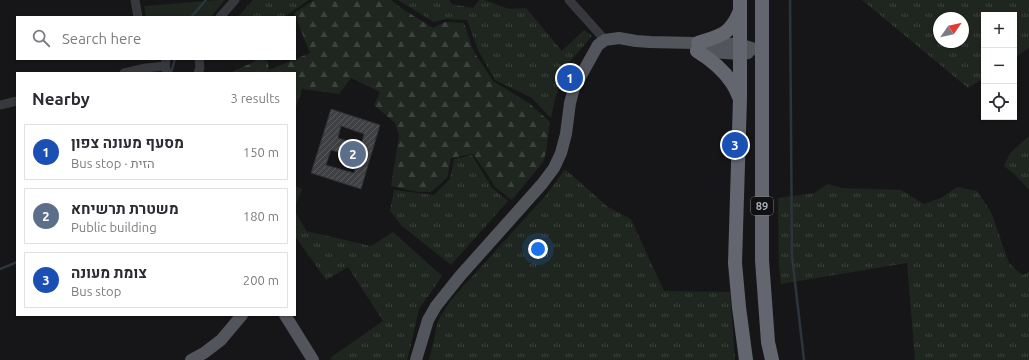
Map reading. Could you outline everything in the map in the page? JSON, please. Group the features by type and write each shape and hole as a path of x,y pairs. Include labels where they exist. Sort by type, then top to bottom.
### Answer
{"highway":[{"name":"89","path":"762,0 762,260 768,342 772,360"},
{"name":"89","path":"740,4 740,98 735,263 738,307 746,360"},
{"path":"740,4 735,22 728,31 697,47 723,71 732,82 740,98"}],"main road":[{"path":"416,360 428,320 436,306 460,276 542,184 554,168 561,153 566,134 570,103 574,88 598,46 605,40 619,38 697,47 762,51"},
{"path":"191,360 204,353 221,340 241,316"},
{"path":"286,316 313,360"}],"street":[{"path":"135,0 138,16"},
{"path":"221,16 235,0"},
{"path":"569,0 605,40"},
{"path":"198,72 200,68 199,60"},
{"path":"126,72 145,63 166,66"},
{"path":"0,105 16,101"}],"green space":[{"path":"225,0 212,16 146,16 144,6"},
{"path":"253,0 309,0 285,16 239,16"},
{"path":"314,0 391,0 433,28 445,22 464,23 474,52 493,81 529,103 550,122 546,152 543,162 512,200 495,187 473,154 451,158 447,178 431,192 418,192 391,186 399,135 395,123 374,105 380,92 351,78 339,94 302,89 296,107 296,72 231,72 256,60 267,60 269,70 310,53 294,13"},
{"path":"398,0 449,0 452,4 473,8 479,0 485,0 509,9 526,8 562,51 584,30 592,36 567,65 555,99 551,118 532,98 495,80 478,50 467,20 446,19 434,22"},
{"path":"862,0 1029,0 1029,48 1017,56 1017,12 981,12 981,80 968,88"},
{"path":"1029,136 1029,190 1004,166 1010,153"},
{"path":"472,155 492,188 508,201 451,265 402,226 390,211 394,190 434,195 450,179 454,159"},
{"path":"565,169 608,207 631,219 664,291 730,292 735,360 429,360 438,321 450,301 546,195"},
{"path":"828,184 842,188 901,190 924,204 941,198 957,187 977,191 991,212 1009,263 1022,275 1029,272 1029,360 915,360 907,263 781,284 779,266 778,198 814,193"},
{"path":"296,186 302,189 296,204"},
{"path":"296,213 306,231 371,246 393,232 442,276 419,309 407,360 332,360 330,358 383,321 348,267 326,280 296,237"}],"building":[{"path":"331,109 380,125 361,189 311,173","holes":["341,126 364,134 361,145 338,138","331,150 358,158 354,173 326,165"]}],"waterway":[{"path":"192,16 206,0"},
{"path":"790,0 792,256 804,360"},
{"path":"171,72 175,60"},
{"path":"0,269 16,262"}],"place":[{"name":"מסעף מעונה צפון","path":"570,78"},
{"name":"צומת מעונה","path":"735,145"},
{"name":"משטרת תרשיחא","path":"353,154"}]}
